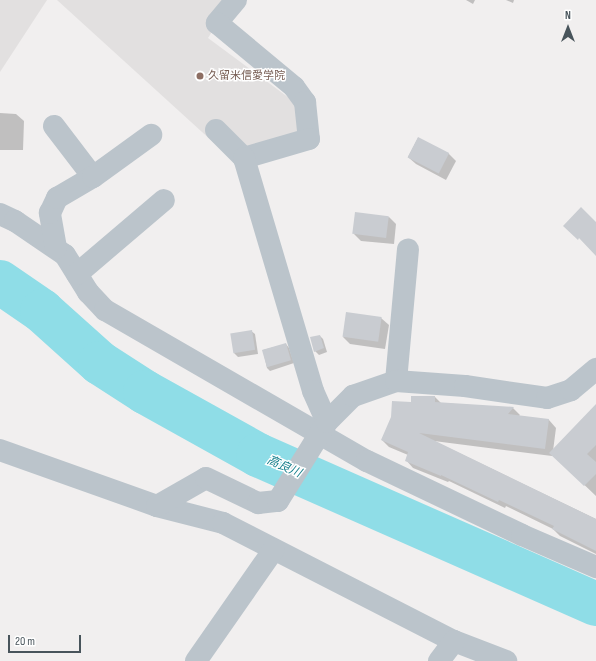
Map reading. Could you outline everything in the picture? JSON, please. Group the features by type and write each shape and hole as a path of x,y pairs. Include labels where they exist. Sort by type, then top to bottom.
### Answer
{"street":[{"path":"236,0 217,23 294,87 305,102 309,139 244,158"},
{"path":"54,126 92,177"},
{"path":"216,130 244,158 313,391 319,433"},
{"path":"56,248 50,213 57,198 92,177 151,135"},
{"path":"77,274 164,200"},
{"path":"0,214 15,221 65,255 88,292 105,310 367,461 522,535 596,567"},
{"path":"396,381 408,250"},
{"path":"157,506 206,478 258,504 278,502 319,433 353,396 396,381 464,386 547,398 571,390 596,369"},
{"path":"0,450 157,506 222,523 454,641 506,661"},
{"path":"196,661 274,549"},
{"path":"439,661 454,641"}],"shaded area":[{"path":"0,0 47,0 0,72"},
{"name":"久留米信愛学院","path":"57,0 232,0 208,38 312,115 303,140 239,156 213,142"}],"building":[{"path":"418,137 449,153 439,173 408,157"},
{"path":"581,207 596,222 596,256 579,238 578,240 563,226"},
{"path":"355,212 389,216 386,238 352,234"},
{"path":"346,312 382,317 378,342 343,337"},
{"path":"252,330 255,350 233,353 230,333"},
{"path":"320,335 324,348 314,352 310,337"},
{"path":"286,343 291,360 267,367 262,350"},
{"path":"411,396 435,396 435,402 514,407 508,414 549,419 545,449 419,433 596,519 596,551 552,529 554,526 499,500 498,502 441,475 405,461 408,452 381,440 391,417 392,401 411,402"},
{"path":"596,404 596,445 587,454 596,462 596,474 584,486 549,453"}],"waterway":[{"name":"高良川","path":"0,282 42,311 100,363 145,392 258,455 596,604"}],"place":[{"name":"久留米信愛学院","path":"200,76"}]}
